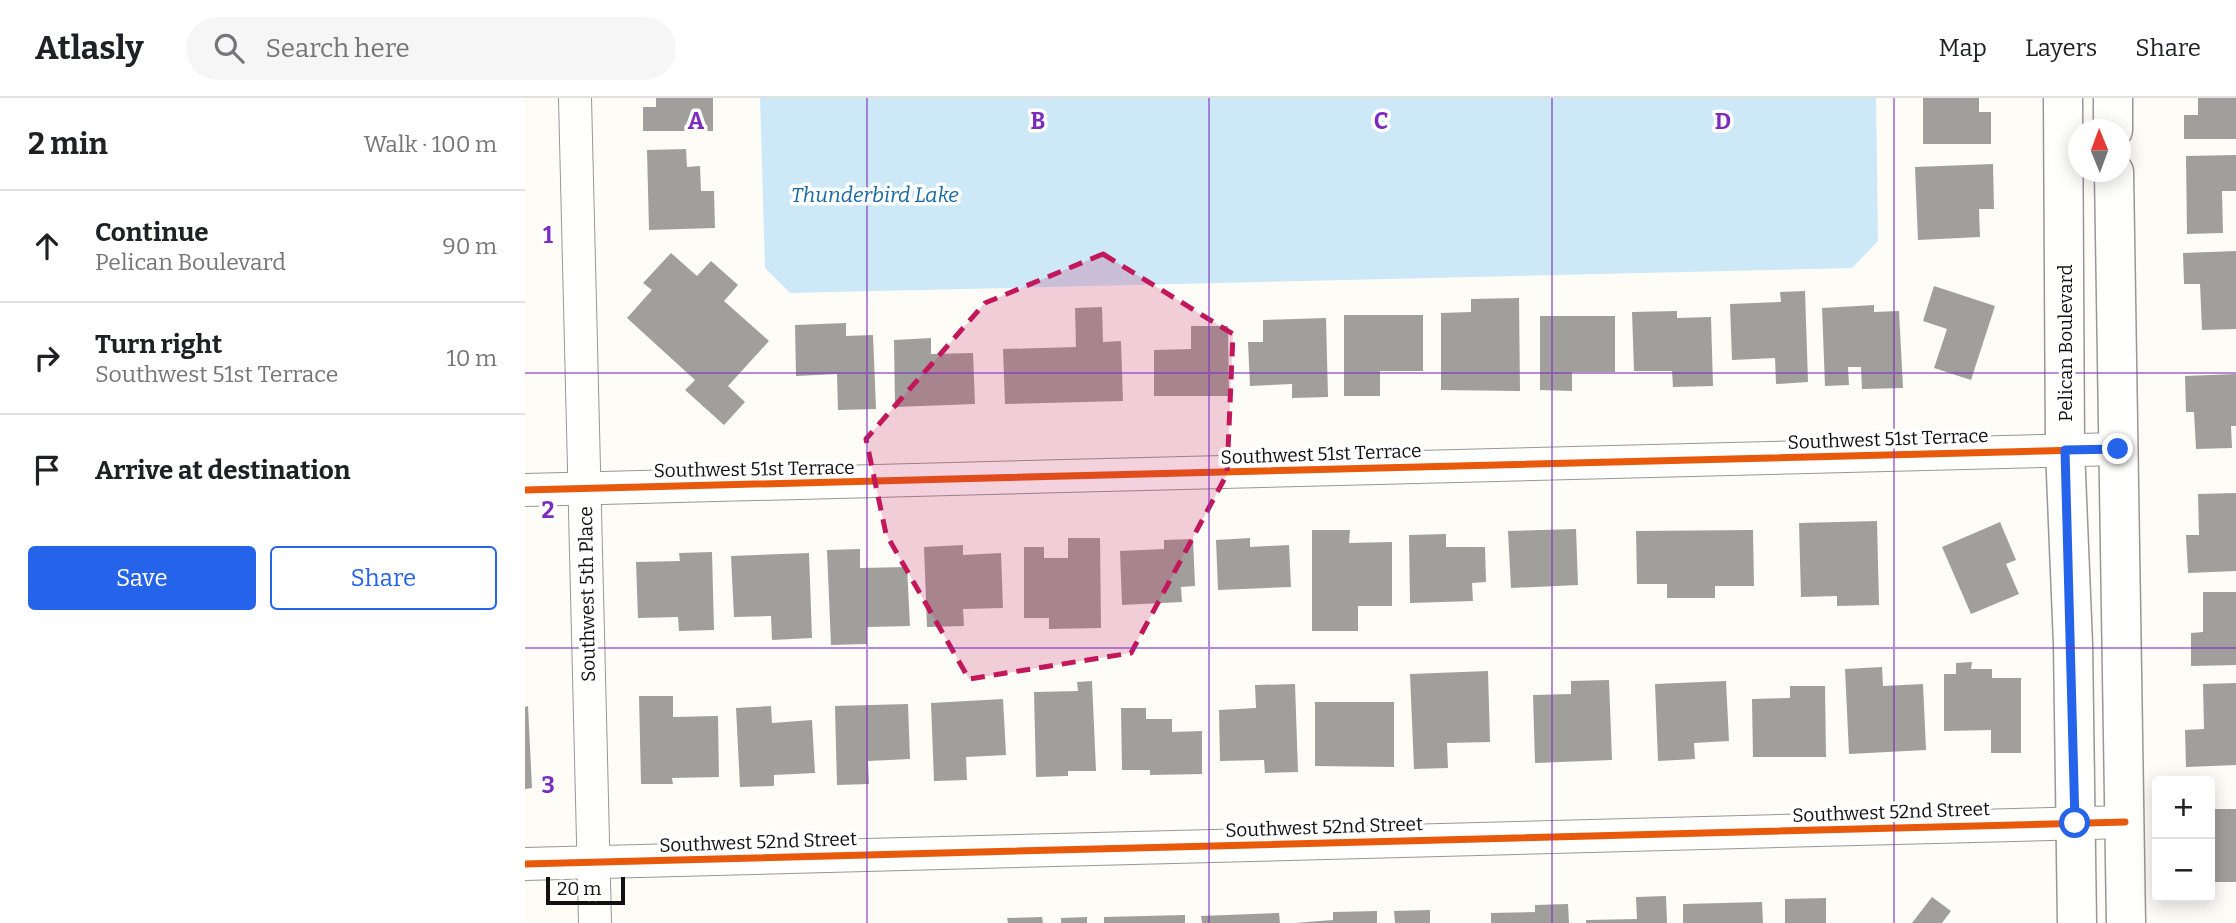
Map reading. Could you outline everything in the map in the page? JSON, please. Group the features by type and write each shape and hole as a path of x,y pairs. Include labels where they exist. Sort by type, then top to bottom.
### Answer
{"street":[{"name":"Southwest 5th Place","path":"575,98 595,923"},
{"name":"Pelican Boulevard","path":"2063,98 2065,450 2077,923"},
{"path":"2113,98 2113,119"},
{"path":"2114,182 2126,923"},
{"name":"Southwest 51st Terrace","path":"525,490 2118,449"},
{"name":"Southwest 52nd Street","path":"525,864 2125,822"}],"highlighted area":[{"path":"1103,254 1233,334 1227,474 1131,653 969,679 886,534 866,439 985,303"}],"water":[{"name":"Thunderbird Lake","path":"760,98 1876,98 1878,241 1852,268 790,293 765,268"}],"building":[{"path":"656,98 713,98 713,131 643,131 643,107 656,107"},
{"path":"1923,98 1979,98 1979,112 1991,112 1991,144 1923,144"},
{"path":"2198,98 2236,98 2236,139 2184,139 2184,115 2198,115"},
{"path":"686,149 687,167 700,166 701,191 714,191 715,228 649,230 647,150"},
{"path":"2236,155 2236,191 2222,191 2223,233 2187,234 2186,156"},
{"path":"1993,164 1994,209 1979,209 1980,237 1918,240 1915,167"},
{"path":"2236,251 2236,329 2202,330 2200,284 2184,284 2183,253"},
{"path":"671,253 697,276 711,261 738,285 724,301 769,341 728,386 745,402 724,425 685,390 695,380 627,318 652,290 643,283"},
{"path":"1934,286 1995,306 1971,380 1934,368 1947,329 1923,321"},
{"path":"1805,291 1808,382 1776,384 1775,358 1732,360 1730,304 1781,302 1780,292"},
{"path":"1519,298 1520,391 1441,390 1441,313 1471,312 1471,299"},
{"path":"1874,305 1874,312 1899,311 1903,388 1862,389 1861,367 1848,367 1849,385 1825,386 1822,308"},
{"path":"1102,307 1103,342 1121,341 1123,401 1005,404 1003,349 1076,347 1075,308"},
{"path":"1677,311 1677,318 1711,317 1713,386 1673,387 1672,371 1634,371 1632,312"},
{"path":"1344,315 1423,315 1423,371 1380,371 1380,396 1344,396"},
{"path":"1540,316 1615,316 1615,372 1572,372 1572,391 1540,390"},
{"path":"1326,318 1328,397 1292,398 1292,384 1250,386 1248,342 1263,342 1263,320"},
{"path":"846,323 846,336 873,335 876,409 838,410 837,374 796,376 795,325"},
{"path":"1191,326 1228,326 1229,396 1154,396 1154,350 1191,349"},
{"path":"931,338 931,354 973,353 975,404 895,407 894,340"},
{"path":"2236,374 2236,426 2231,426 2232,448 2196,449 2194,412 2186,412 2185,376"},
{"path":"2236,493 2236,571 2188,573 2186,535 2199,535 2198,494"},
{"path":"1877,521 1879,605 1837,606 1837,596 1801,597 1799,523"},
{"path":"2000,522 2016,560 2006,564 2019,594 1971,614 1942,547"},
{"path":"1576,529 1578,585 1511,588 1508,531"},
{"path":"1312,530 1350,530 1349,543 1392,542 1392,606 1358,606 1358,631 1312,631"},
{"path":"1753,530 1754,586 1715,586 1715,598 1667,598 1667,584 1637,584 1636,531"},
{"path":"1446,534 1446,547 1485,547 1486,582 1472,583 1473,601 1410,603 1409,535"},
{"path":"1068,538 1100,538 1101,628 1049,629 1049,618 1024,618 1024,547 1044,547 1044,558 1068,558"},
{"path":"1250,538 1250,547 1289,545 1291,587 1218,590 1216,540"},
{"path":"1193,539 1195,586 1181,587 1182,602 1122,605 1120,551 1164,549 1164,540"},
{"path":"963,545 963,555 1001,553 1003,608 963,609 964,626 927,627 924,547"},
{"path":"860,549 860,568 907,567 910,626 867,627 867,644 831,645 827,550"},
{"path":"712,552 714,630 679,631 678,617 638,618 636,562 680,561 679,553"},
{"path":"809,553 812,638 772,640 771,616 734,617 731,556"},
{"path":"2203,592 2236,592 2236,665 2191,666 2191,633 2203,632"},
{"path":"1972,662 1971,669 1992,669 1992,678 2021,678 2021,753 1991,753 1991,730 1944,731 1944,674 1956,674 1956,663"},
{"path":"1882,667 1883,686 1923,684 1926,750 1849,754 1845,669"},
{"path":"1488,671 1490,742 1447,743 1448,768 1414,769 1410,674"},
{"path":"1609,680 1612,760 1535,763 1533,695 1571,694 1571,681"},
{"path":"1092,681 1096,771 1068,771 1068,776 1036,777 1034,692 1078,691 1077,682"},
{"path":"1726,681 1729,741 1694,743 1695,759 1658,761 1655,684"},
{"path":"2236,683 2236,765 2186,767 2185,730 2204,729 2203,684"},
{"path":"1295,684 1298,772 1265,773 1264,760 1220,761 1219,710 1256,708 1255,685"},
{"path":"1790,686 1825,686 1826,757 1753,757 1752,699 1790,698"},
{"path":"639,696 673,696 673,717 718,716 719,777 672,778 673,784 641,784"},
{"path":"1003,699 1006,755 966,757 967,780 934,781 931,703"},
{"path":"1315,702 1394,702 1394,767 1315,766"},
{"path":"908,704 910,759 868,761 869,784 837,785 835,706"},
{"path":"528,706 532,788 525,789 525,707"},
{"path":"771,706 772,723 812,720 815,773 774,775 774,786 740,787 736,708"},
{"path":"1121,708 1146,708 1146,719 1172,719 1172,732 1202,731 1202,774 1150,775 1150,770 1122,770"},
{"path":"2215,809 2236,809 2236,882 2215,882"},
{"path":"1666,896 1667,923 1586,923 1586,920 1637,919 1636,897"},
{"path":"1932,897 1951,911 1942,923 1912,923"},
{"path":"1826,898 1826,923 1785,923 1785,899"},
{"path":"1762,902 1763,923 1683,923 1683,904"},
{"path":"1568,904 1569,923 1491,923 1491,913 1535,912 1535,905"},
{"path":"1430,910 1430,923 1395,923 1394,911"},
{"path":"1377,911 1377,923 1294,923 1333,920 1333,912"},
{"path":"1279,913 1280,923 1202,923 1201,916"},
{"path":"1185,915 1185,923 1104,923 1104,917"},
{"path":"1042,917 1043,923 1008,923 1007,918"},
{"path":"1087,917 1087,923 1061,923 1061,918"}],"cycle path":[{"path":"525,490 2118,449"},
{"path":"525,864 2125,822"}],"route":[{"path":"2075,823 2073,644 2065,450 2118,449"}]}
